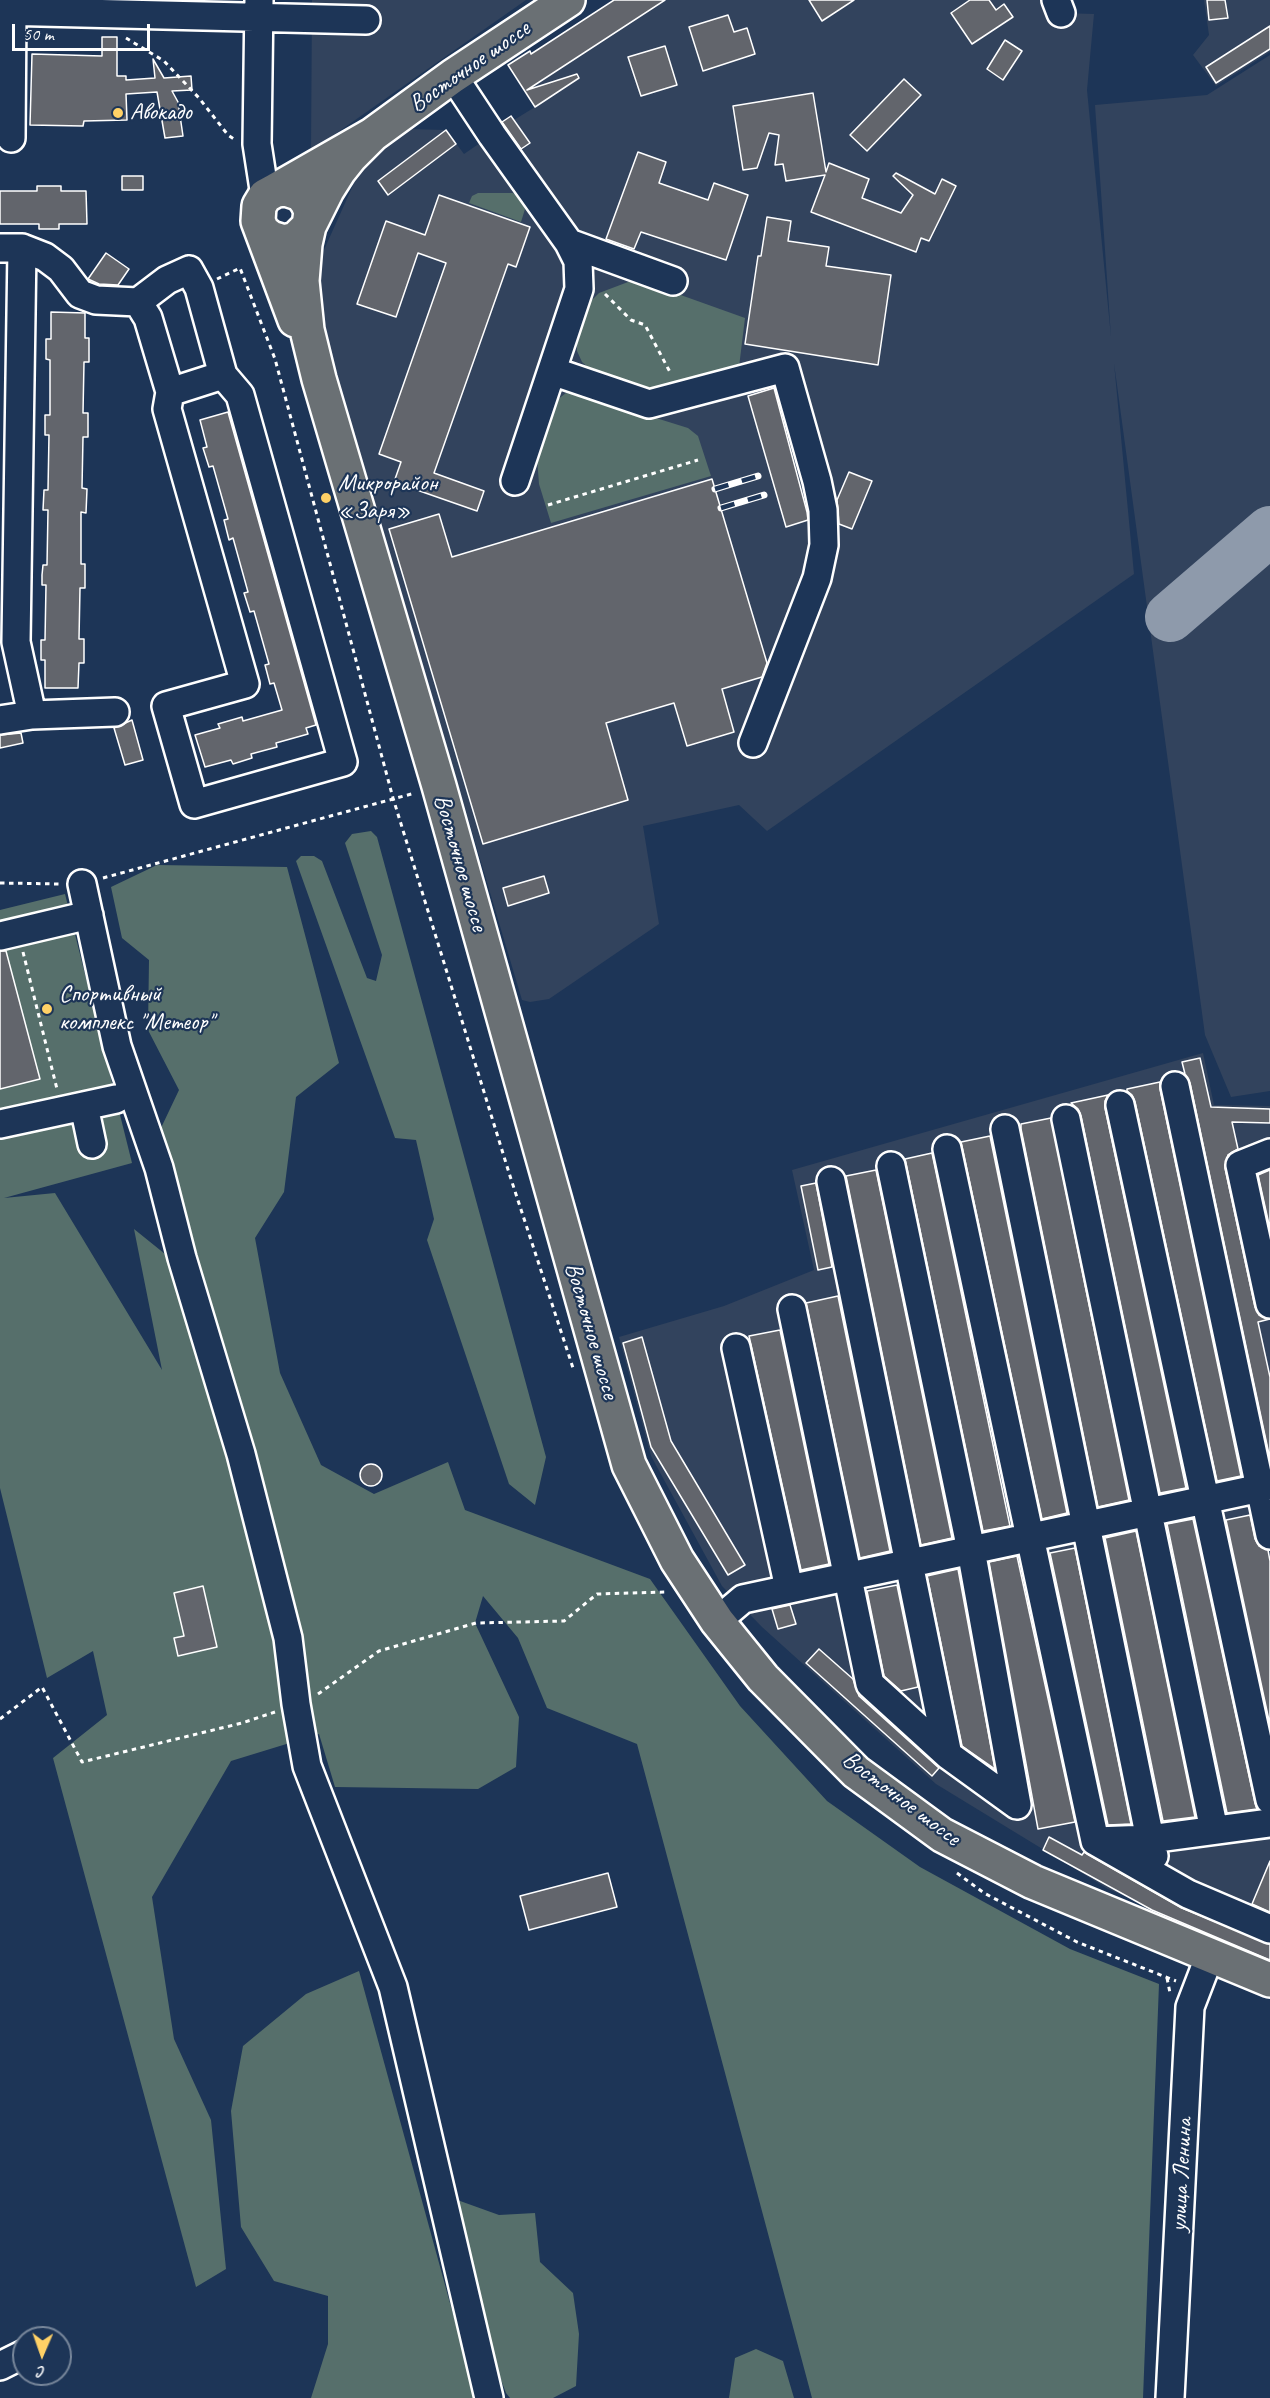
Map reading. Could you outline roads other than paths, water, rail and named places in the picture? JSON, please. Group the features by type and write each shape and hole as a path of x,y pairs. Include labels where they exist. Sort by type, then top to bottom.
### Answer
{"main road":[{"name":"Восточное шоссе","path":"568,0 453,76 372,135 266,202 439,786 629,1465 677,1560 717,1621 763,1678 856,1772 942,1835 1034,1882 1270,1980"},
{"name":"Восточное шоссе","path":"319,379 307,330 302,281 304,244 309,226 327,190 351,156 372,135"},
{"path":"286,189 301,194 310,211 309,226 296,239 284,242 271,238 262,231 266,202 286,189"}],"street":[{"path":"11,138 6,11 100,6 259,9 366,20"},
{"path":"259,9 257,144 266,202"},
{"path":"453,76 569,243 578,261 579,289 515,481"},
{"path":"569,243 673,281"},
{"path":"32,715 16,642 9,476 11,248 45,257 61,269 80,294 96,300 138,302 167,280 189,270 199,288 223,375 240,395 343,762 194,804 166,706 245,684 167,409 170,392 148,318 138,302"},
{"path":"552,371 649,404 785,368 817,481 823,510 824,545 817,579 753,743"},
{"path":"170,392 223,375"},
{"path":"0,720 32,715 115,712"},
{"path":"82,884 117,1046 159,1168 182,1258 244,1466 288,1638 307,1766 393,1987 489,2398"},
{"path":"9,933 89,915"},
{"path":"1175,1086 1265,1488 1270,1535"},
{"path":"0,1124 116,1099"},
{"path":"1120,1104 1270,1800"},
{"path":"73,1108 92,1144"},
{"path":"1066,1119 1214,1830"},
{"path":"1005,1129 1158,1878"},
{"path":"947,1149 1095,1841 1188,1894 1270,1929"},
{"path":"1270,1153 1240,1165 1270,1304"},
{"path":"792,1309 870,1684 948,1755 1017,1805 971,1550 891,1166"},
{"path":"831,1181 948,1755"},
{"path":"736,1348 789,1588"},
{"path":"717,1621 743,1599 1265,1488"},
{"path":"1095,1841 1150,1839 1270,1823"},
{"name":"улица Ленина","path":"1170,2398 1190,2007 1210,1955"}],"railway":[{"path":"715,489 758,476"},
{"path":"721,508 764,495"}],"place":[{"name":"Авокадо","path":"118,113"},
{"name":"Микрорайон «Заря»","path":"326,498"},
{"name":"Спортивный комплекс \"Метеор\"","path":"47,1009"}]}
